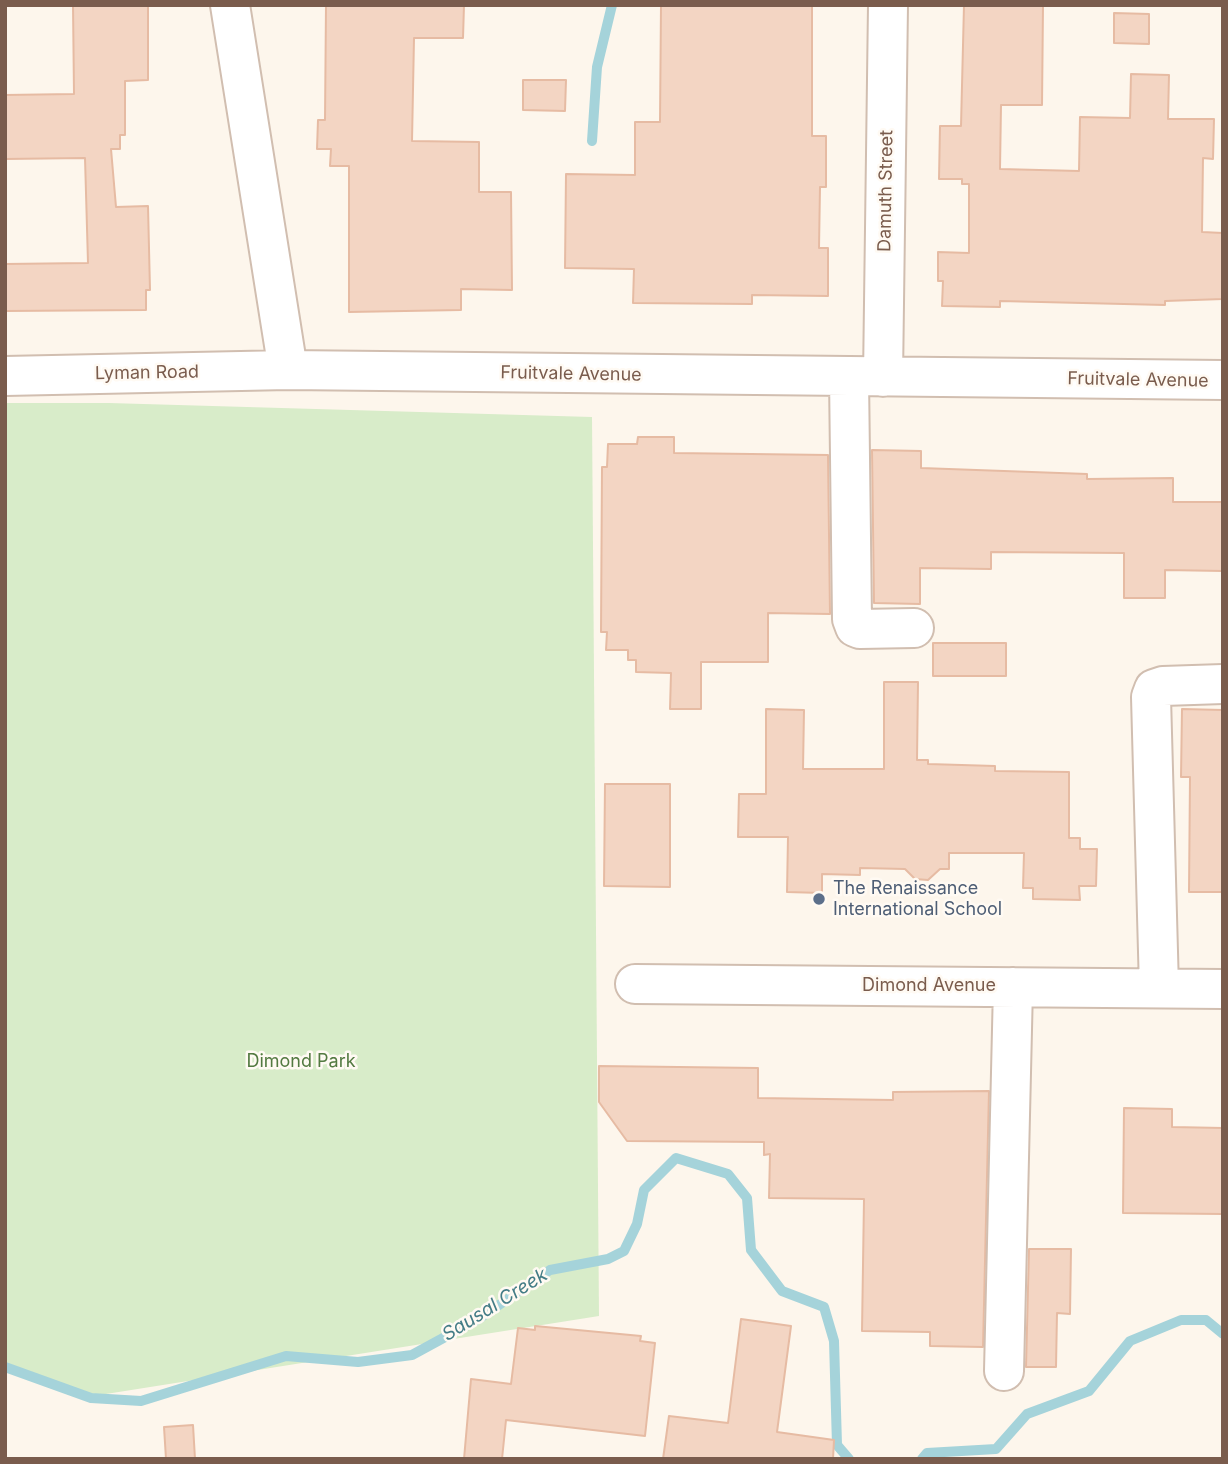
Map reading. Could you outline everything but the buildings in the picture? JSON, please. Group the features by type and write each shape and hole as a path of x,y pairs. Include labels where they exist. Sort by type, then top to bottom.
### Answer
{"street":[{"path":"230,5 288,370"},
{"name":"Damuth Street","path":"888,5 852,620 855,627 860,629 914,628"},
{"name":"Lyman Road","path":"5,376 288,370"},
{"name":"Fruitvale Avenue","path":"288,370 1223,380"},
{"path":"1159,988 1151,697 1154,689 1163,686 1223,684"},
{"name":"Dimond Avenue","path":"635,984 1223,989"},
{"path":"1004,1371 1013,987"}],"green space":[{"name":"Dimond Park","path":"5,403 109,403 592,417 599,1316 87,1397 5,1366"}],"waterway":[{"path":"592,141 597,67 612,5"},
{"name":"Sausal Creek","path":"5,1367 91,1398 141,1401 286,1356 358,1362 412,1355 480,1318 550,1270 608,1259 624,1251 637,1224 644,1190 676,1158 728,1174 747,1198 751,1250 782,1291 824,1307 834,1341 837,1445 849,1459"},
{"name":"Sausal Creek","path":"922,1459 927,1453 996,1449 1027,1414 1089,1391 1130,1341 1181,1320 1206,1320 1223,1334"}],"place":[{"name":"The Renaissance International School","path":"819,899"}]}
